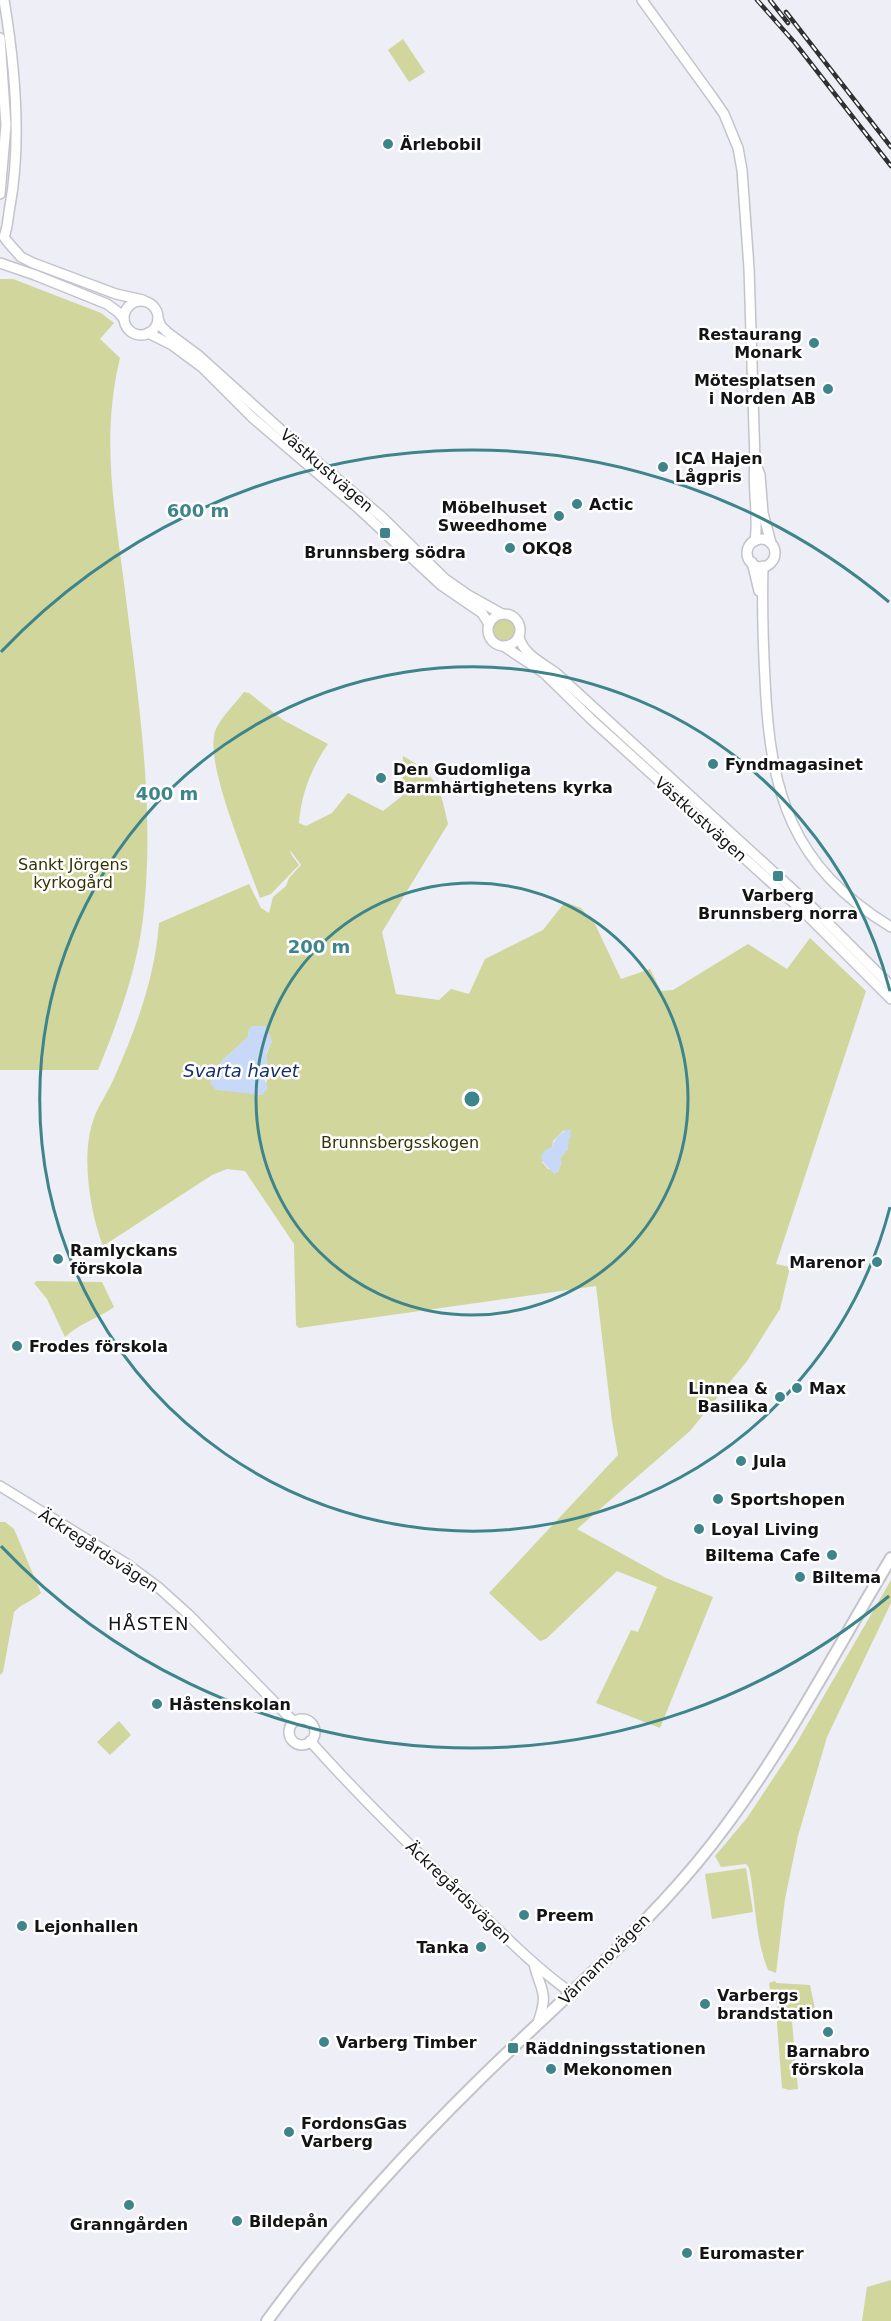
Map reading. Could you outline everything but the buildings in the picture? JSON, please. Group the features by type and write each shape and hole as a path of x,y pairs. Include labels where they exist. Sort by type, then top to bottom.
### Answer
{"main road":[{"name":"Värnamovägen","path":"267,2321 290,2289 387,2175 476,2082 625,1940 687,1874 752,1792 814,1692 891,1558"}],"street":[{"path":"3,237 21,257 33,263 116,294 153,304 158,319 153,330 141,335 132,333 118,312 107,304 0,261 6,251 3,237 13,192 17,150 4,0"},
{"path":"642,0 724,114 738,148 743,182 749,268 755,461 753,484 755,541 748,550 762,602"},
{"path":"0,38 6,125 0,194"},
{"path":"124,319 129,305 143,300"},
{"name":"Västkustvägen","path":"158,319 167,332 198,355 300,448 382,517 445,579 502,614"},
{"name":"Västkustvägen","path":"148,333 172,345 203,368 259,424 363,513 441,585 482,613 489,624"},
{"path":"752,562 764,566 770,564 775,556 764,513 760,475 755,461"},
{"path":"755,541 763,539 771,543"},
{"path":"764,566 762,602 767,724 774,769 787,810 804,845 831,882 848,898 891,927"},
{"path":"502,614 511,615 520,628 519,637 513,644 505,647 491,640 488,633 489,624 494,617 502,614"},
{"name":"Västkustvägen","path":"519,637 527,653 556,673 785,881 891,986"},
{"name":"Västkustvägen","path":"505,647 544,673 563,690 592,720 805,913 891,999"},
{"name":"Äckregårdsvägen","path":"0,1486 149,1580 189,1615 294,1722"},
{"name":"Äckregårdsvägen","path":"303,1719 312,1724 315,1731 310,1741 303,1744 293,1740 290,1731 294,1722 303,1719"},
{"name":"Äckregårdsvägen","path":"310,1741 367,1804 534,1964 570,1992"},
{"name":"Äckregårdsvägen","path":"534,1964 544,1993 543,2010 538,2024"}],"green space":[{"path":"403,39 425,72 409,82 388,50"},
{"name":"Sankt Jörgens kyrkogård","path":"0,279 13,279 101,313 114,323 100,339 120,358 111,416 111,471 143,746 147,868 144,909 133,971 98,1070 0,1070"},
{"path":"504,617 513,621 517,630 513,639 504,643 495,639 491,630 495,621"},
{"name":"Brunnsbergsskogen","path":"244,692 249,693 283,720 328,744 308,781 299,823 306,826 332,813 348,793 383,811 402,796 403,756 424,770 436,784 443,801 448,824 382,932 396,994 439,1000 451,989 469,994 485,959 543,930 565,902 581,908 595,924 621,979 650,969 661,991 673,990 748,944 787,969 810,938 866,991 776,1264 790,1267 780,1309 747,1361 690,1431 577,1529 666,1578 713,1597 660,1728 596,1703 631,1630 638,1632 657,1587 617,1571 546,1639 540,1641 489,1593 618,1455 596,1286 299,1328 296,1325 294,1244 245,1171 227,1169 212,1175 103,1246 91,1201 87,1167 89,1135 95,1115 113,1082 138,1020 154,963 159,923 249,884 261,908 269,913 273,897 286,886 289,878 301,865 290,850 299,865 271,894 260,898 221,787 213,744 216,729","holes":["265,1026 272,1041 265,1061 264,1071 267,1081 262,1095 244,1092 210,1076 224,1059 248,1037 249,1029","564,1130 568,1149 561,1157 558,1172 548,1169 542,1162 552,1147 553,1141"]},
{"path":"37,1281 102,1282 114,1307 65,1337 47,1299 34,1283"},
{"path":"0,1522 5,1522 14,1529 41,1593 14,1612 3,1672 0,1675"},
{"path":"891,1580 891,1603 827,1737 798,1836 785,1899 776,1973 768,1970 764,1958 758,1933 749,1868 746,1864 721,1867 715,1856 747,1818 796,1744"},
{"path":"119,1721 131,1735 110,1755 97,1742"},
{"path":"746,1868 753,1912 712,1919 705,1874"},
{"path":"775,1981 776,1983 810,1985 815,2009 791,2011 798,2089 782,2088 776,2010 778,2006 771,1995 769,1983"},
{"path":"891,2280 891,2321 862,2321 867,2287"}],"water":[{"name":"Svarta havet","path":"252,1026 265,1026 272,1041 266,1053 268,1066 262,1073 268,1088 262,1095 216,1090 211,1084 210,1076 224,1059 248,1037"},
{"path":"570,1129 568,1149 561,1157 558,1172 554,1174 543,1162 541,1156 545,1150 552,1147 554,1141 564,1131"}],"railway":[{"path":"757,0 795,43 891,166"},
{"path":"770,0 788,23"},
{"path":"786,12 891,147"}],"place":[{"name":"Ärlebobil","path":"388,144"},
{"name":"Restaurang Monark","path":"814,343"},
{"name":"Mötesplatsen i Norden AB","path":"828,389"},
{"name":"ICA Hajen Lågpris","path":"663,467"},
{"name":"Actic","path":"577,504"},
{"name":"Möbelhuset Sweedhome","path":"559,516"},
{"name":"Brunnsberg södra","path":"385,533"},
{"name":"OKQ8","path":"510,548"},
{"name":"Fyndmagasinet","path":"713,764"},
{"name":"Den Gudomliga Barmhärtighetens kyrka","path":"381,778"},
{"name":"Varberg Brunnsberg norra","path":"778,876"},
{"name":"Ramlyckans förskola","path":"58,1259"},
{"name":"Marenor","path":"877,1262"},
{"name":"Frodes förskola","path":"17,1346"},
{"name":"Max","path":"797,1388"},
{"name":"Linnea & Basilika","path":"780,1397"},
{"name":"Jula","path":"741,1461"},
{"name":"Sportshopen","path":"718,1499"},
{"name":"Loyal Living","path":"699,1529"},
{"name":"Biltema Cafe","path":"832,1555"},
{"name":"Biltema","path":"800,1577"},
{"name":"Håstenskolan","path":"157,1704"},
{"name":"Preem","path":"524,1915"},
{"name":"Lejonhallen","path":"22,1926"},
{"name":"Tanka","path":"481,1947"},
{"name":"Varbergs brandstation","path":"705,2004"},
{"name":"Barnabro förskola","path":"828,2032"},
{"name":"Varberg Timber","path":"324,2042"},
{"name":"Räddningsstationen","path":"513,2048"},
{"name":"Mekonomen","path":"551,2069"},
{"name":"FordonsGas Varberg","path":"289,2132"},
{"name":"Granngården","path":"129,2205"},
{"name":"Bildepån","path":"237,2221"},
{"name":"Euromaster","path":"687,2253"}],"district":[{"name":"HÅSTEN","path":"149,1624"}]}
